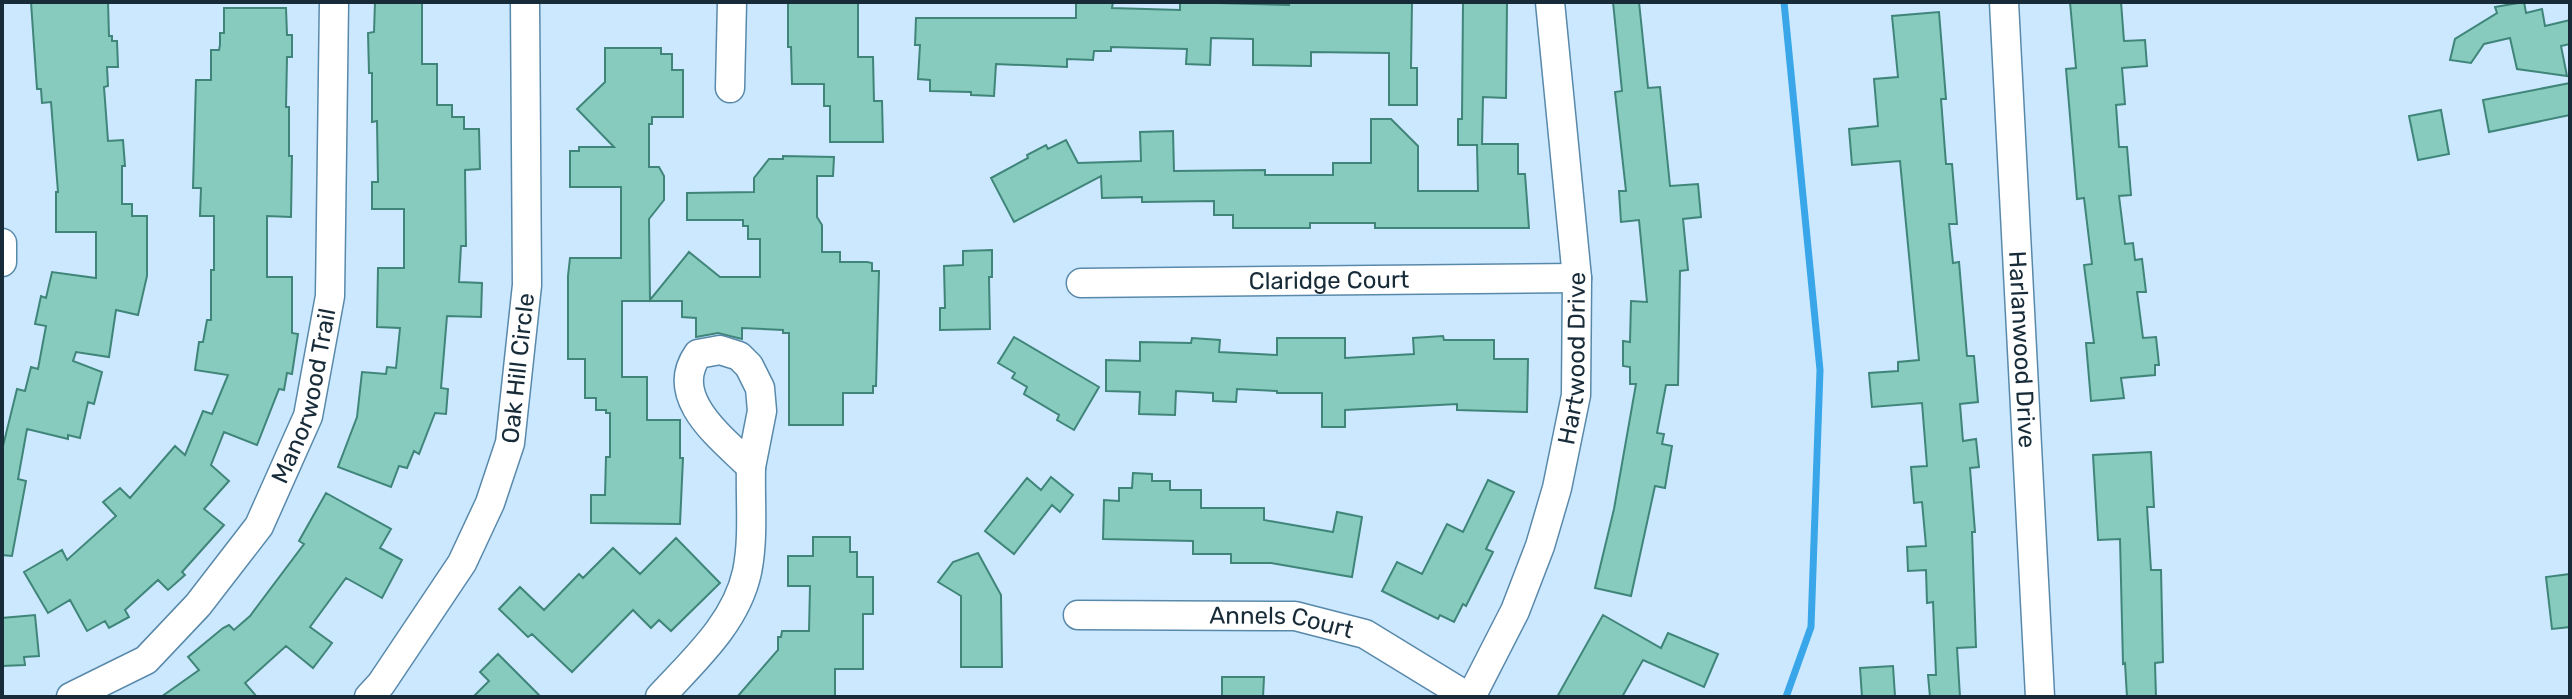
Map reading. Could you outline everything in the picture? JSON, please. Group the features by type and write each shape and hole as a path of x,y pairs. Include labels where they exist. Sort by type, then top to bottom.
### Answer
{"street":[{"name":"Manorwood Trail","path":"71,697 146,660 198,605 259,526 308,416 330,296 334,2"},
{"name":"Oak Hill Circle","path":"369,697 381,684 462,563 490,503 510,443 527,285 525,2"},
{"path":"730,88 732,2"},
{"name":"Hartwood Drive","path":"1470,697 1515,611 1540,546 1557,488 1576,395 1577,278 1550,2"},
{"name":"Harlanwood Drive","path":"2004,2 2040,697"},
{"path":"2,243 2,262"},
{"name":"Claridge Court","path":"1081,283 1577,278"},
{"path":"660,697 706,648 738,600 747,571 751,467"},
{"name":"Annels Court","path":"1078,615 1295,616 1365,634 1470,697"}],"building":[{"path":"31,2 108,2 109,36 112,36 112,41 117,41 118,67 107,67 108,86 104,87 108,141 123,140 125,166 122,166 122,204 132,204 132,216 147,216 147,276 138,315 116,310 109,357 76,352 73,361 102,372 94,404 88,402 80,438 68,435 68,439 27,429 18,479 26,481 12,556 2,555 2,450 17,389 25,391 31,367 38,369 46,326 35,324 41,296 46,298 52,272 96,278 96,232 56,232 58,192 51,102 42,103 41,89 37,89"},
{"path":"375,2 422,2 422,64 437,64 437,105 452,105 452,117 464,117 464,129 479,129 480,169 465,170 466,246 461,246 459,282 482,283 481,317 447,316 441,388 448,389 446,414 435,413 419,454 414,451 407,468 399,466 391,487 338,467 357,417 362,372 386,374 387,367 396,368 400,328 377,327 378,268 404,268 404,209 372,209 372,182 378,182 377,121 372,122 368,33 374,32"},
{"path":"788,2 858,2 858,57 873,57 874,101 882,101 883,142 830,142 830,106 824,106 824,84 792,84"},
{"path":"1076,2 1113,2 1112,8 1180,10 1180,2 1289,5 1289,2 1412,2 1411,68 1417,68 1417,105 1389,105 1389,53 1311,52 1311,66 1253,65 1253,39 1211,38 1210,65 1186,64 1187,49 1111,47 1111,51 1094,51 1093,60 1067,59 1067,67 996,64 994,96 930,91 930,80 918,79 920,45 915,45 916,18 1076,18"},
{"path":"1463,2 1507,3 1506,98 1483,97 1482,144 1518,144 1518,174 1525,174 1529,228 1375,228 1375,223 1310,223 1310,228 1233,228 1233,215 1214,215 1214,201 1142,202 1142,197 1102,198 1101,176 1014,222 991,178 1046,145 1048,149 1066,140 1078,163 1141,161 1140,132 1173,131 1174,171 1265,170 1265,175 1333,175 1333,163 1371,163 1371,119 1391,119 1418,146 1418,191 1478,191 1477,145 1458,145 1458,119 1462,119"},
{"path":"1613,2 1639,2 1648,88 1660,87 1670,186 1698,184 1701,217 1683,219 1688,270 1680,271 1678,385 1666,385 1657,433 1664,434 1662,444 1672,446 1665,488 1655,486 1631,596 1595,588 1614,509 1636,384 1630,384 1630,367 1623,366 1623,341 1630,342 1631,301 1647,302 1639,220 1621,222 1619,191 1626,191 1615,92 1622,91"},
{"path":"2070,2 2121,2 2124,41 2145,40 2147,66 2122,68 2125,104 2116,105 2119,147 2127,147 2131,195 2119,196 2125,244 2133,243 2135,260 2142,259 2146,292 2137,292 2143,338 2156,337 2159,365 2155,365 2155,375 2121,378 2124,398 2091,401 2086,343 2094,343 2084,265 2092,264 2084,198 2077,199 2066,69 2076,68"},
{"path":"2524,2 2526,13 2542,9 2545,26 2570,20 2570,44 2561,46 2567,76 2517,69 2510,38 2484,44 2471,63 2450,60 2455,39 2497,13 2495,7"},
{"path":"224,8 286,8 287,35 292,35 292,57 287,57 286,107 289,107 289,156 292,156 291,217 267,216 267,277 292,277 292,333 298,334 292,374 287,373 284,390 279,389 257,445 224,432 211,465 229,481 204,509 224,525 182,572 185,575 168,590 158,580 125,610 129,617 109,628 105,621 87,631 70,600 48,613 24,572 62,550 67,560 116,516 103,502 120,488 130,498 175,446 185,455 203,411 212,414 228,375 195,370 199,342 203,342 207,320 211,320 214,216 200,216 201,188 193,188 196,80 211,80 211,50 219,50 220,33 224,33"},
{"path":"1939,12 1946,99 1941,99 1946,164 1952,164 1957,224 1949,224 1953,263 1959,262 1967,356 1974,356 1978,402 1960,404 1963,441 1976,439 1979,467 1970,468 1975,532 1972,532 1976,647 1957,648 1960,697 1930,697 1928,675 1936,675 1933,602 1927,603 1926,570 1908,571 1907,547 1926,546 1922,502 1914,503 1911,467 1927,466 1922,403 1872,407 1869,373 1898,371 1898,362 1919,360 1900,161 1852,165 1849,129 1878,126 1874,79 1898,77 1892,16"},
{"path":"605,48 661,48 661,54 672,54 672,70 683,70 683,117 652,117 652,124 649,124 649,167 659,167 664,176 664,200 649,219 650,300 689,252 720,277 760,277 760,239 748,239 748,226 743,226 743,220 687,220 687,193 754,192 754,178 769,159 783,159 783,156 834,157 833,176 817,176 817,217 822,225 822,252 840,252 840,262 872,263 872,271 879,271 876,386 873,386 873,393 843,393 843,425 789,425 789,333 742,328 742,339 718,333 696,337 696,318 682,317 682,301 622,301 622,377 647,377 647,420 680,420 680,458 683,458 680,524 591,523 591,495 605,495 606,457 610,457 610,413 596,410 596,398 585,398 585,359 568,359 568,276 570,258 621,258 621,187 570,187 570,151 579,151 579,147 614,147 577,109 605,82"},
{"path":"2570,83 2570,115 2489,132 2483,100"},
{"path":"2441,110 2449,154 2418,160 2409,116"},
{"path":"992,250 990,329 940,330 940,308 945,308 944,266 963,265 963,251"},
{"path":"1443,336 1444,340 1494,340 1494,359 1528,359 1527,412 1457,410 1457,404 1345,410 1345,427 1322,427 1322,393 1237,389 1236,402 1213,401 1213,393 1176,391 1175,415 1139,414 1140,392 1106,391 1106,360 1140,361 1140,342 1191,343 1192,338 1220,340 1219,352 1277,355 1277,338 1345,338 1345,358 1414,354 1413,338"},
{"path":"1014,337 1099,387 1074,430 1057,420 1059,415 1024,394 1027,387 1012,378 1015,373 998,363"},
{"path":"2151,452 2154,507 2147,507 2151,570 2161,570 2163,662 2155,663 2156,697 2127,697 2123,664 2120,539 2098,540 2093,455"},
{"path":"1133,473 1152,474 1152,481 1170,481 1170,490 1201,490 1201,508 1264,508 1264,520 1333,532 1337,512 1362,517 1352,577 1271,563 1231,563 1231,554 1193,554 1193,541 1103,539 1104,500 1119,501 1119,488 1132,488"},
{"path":"1051,477 1073,495 1060,512 1052,505 1014,554 985,531 1027,478 1041,490"},
{"path":"1488,480 1514,492 1486,549 1493,552 1466,606 1463,604 1454,622 1440,615 1438,619 1382,591 1397,562 1422,574 1447,524 1463,532"},
{"path":"326,493 391,529 380,548 402,560 382,598 346,578 310,627 332,643 313,668 286,646 245,683 257,697 161,697 199,670 188,657 223,628 229,625 234,630 250,616 304,544 299,541"},
{"path":"813,537 850,537 850,552 857,552 857,577 873,577 873,614 863,614 863,669 835,669 835,697 737,697 778,650 778,637 781,637 782,631 809,631 810,586 788,586 788,556 813,556"},
{"path":"676,538 720,583 671,631 659,620 651,628 633,610 572,672 532,634 528,637 499,609 520,587 544,610 579,574 583,578 613,548 640,574"},
{"path":"978,553 1001,595 1002,667 961,667 961,596 938,582 953,562"},
{"path":"2570,574 2570,627 2552,629 2546,577"},
{"path":"35,615 39,656 24,657 25,665 2,666 2,618"},
{"path":"1603,615 1661,648 1668,633 1718,654 1704,687 1643,660 1622,697 1557,697"},
{"path":"498,654 541,697 473,697 489,681 480,672"},
{"path":"1893,666 1895,696 1862,697 1860,668"},
{"path":"1222,677 1264,677 1263,697 1222,697"}],"waterway":[{"path":"1784,2 1820,370 1811,627 1786,697"}]}
